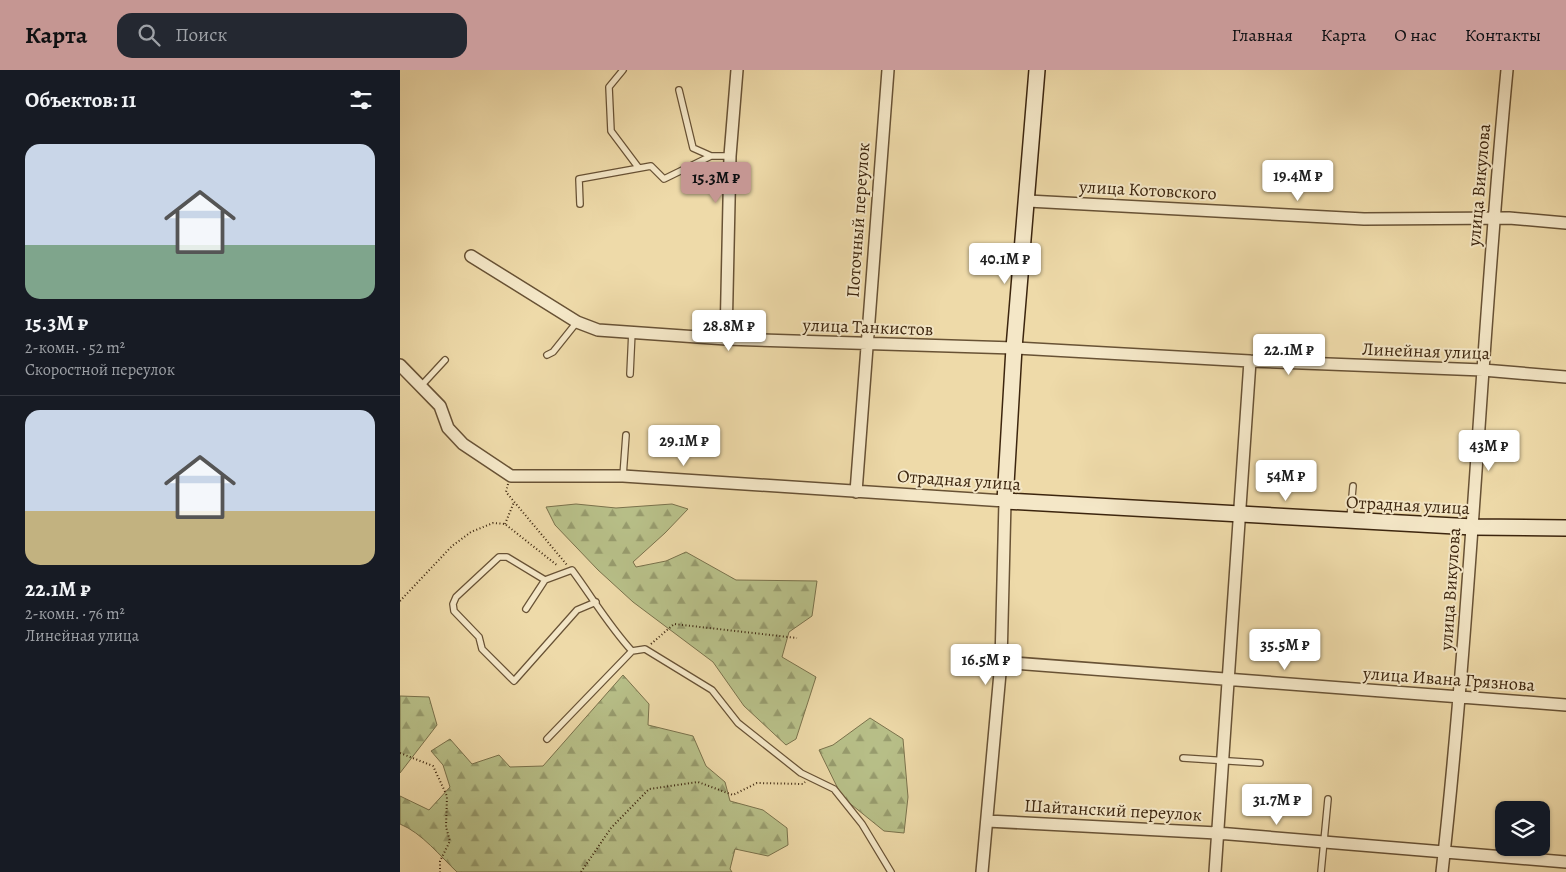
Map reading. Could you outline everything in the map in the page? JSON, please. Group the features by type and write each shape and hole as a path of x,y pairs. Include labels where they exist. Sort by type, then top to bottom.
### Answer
{"street":[{"path":"726,339 730,156 737,70"},
{"name":"Поточный переулок","path":"856,492 888,70"},
{"path":"982,872 1001,662 1005,501 1014,348 1028,201 1037,70"},
{"name":"улица Викулова","path":"1442,872 1473,527 1493,218 1507,70"},
{"name":"улица Котовского","path":"1028,201 1364,219 1493,218 1566,223"},
{"name":"улица Танкистов","path":"471,256 577,322 598,330 726,339 866,345 1014,348"},
{"name":"Линейная улица","path":"1014,348 1250,361 1483,370 1566,377"},
{"path":"1215,872 1250,361"},
{"path":"400,365 440,406 448,428 464,444 510,476"},
{"name":"Отрадная улица","path":"510,476 623,476 1238,515 1473,527 1566,528"},
{"name":"улица Ивана Грязнова","path":"1001,662 1228,681 1566,704"},
{"name":"Шайтанский переулок","path":"987,821 1217,833 1566,862"}],"lane":[{"path":"623,70 609,87 611,131 638,167"},
{"path":"679,90 693,148 711,156 730,156"},
{"path":"580,204 579,179 651,166 664,179 711,156"},
{"path":"547,355 553,352 577,322"},
{"path":"630,374 632,331"},
{"path":"421,386 446,360"},
{"path":"623,476 626,435"},
{"path":"1349,520 1353,486"},
{"path":"544,580 507,556 499,557 456,597 453,604 454,611 479,636 482,649 514,681 577,610 596,602"},
{"path":"526,609 544,580 572,570 596,602 614,631 632,651"},
{"path":"547,739 632,651 645,650 712,690 738,723 801,772 834,789 862,824 891,872"},
{"path":"1183,758 1260,764"},
{"path":"1322,872 1328,799"}],"path":[{"path":"510,476 506,492 572,570"},
{"path":"505,524 514,502"},
{"path":"400,601 452,546 471,532 493,523 505,524 564,572"},
{"path":"645,650 674,624 798,638"},
{"path":"400,753 433,766 447,796 446,826 450,841 440,861 440,872"},
{"path":"581,872 611,828 649,789 698,782 733,795 757,783 803,784 810,777"}],"green space":[{"path":"576,504 616,508 672,504 688,509 633,562 636,567 666,561 686,552 736,580 817,581 812,616 789,632 782,657 816,677 796,739 786,745 744,706 713,662 633,602 598,570 555,525 546,507"},
{"path":"623,675 649,704 648,725 693,736 706,766 725,782 730,801 763,810 787,828 788,845 768,856 735,849 730,869 732,872 457,872 416,833 400,824 400,796 429,810 450,787 443,765 431,751 450,739 472,764 499,755 510,767 543,766"},
{"path":"400,696 429,697 437,725 400,773"},
{"path":"870,718 903,739 908,797 904,833 884,831 842,797 819,750 833,745"}]}
